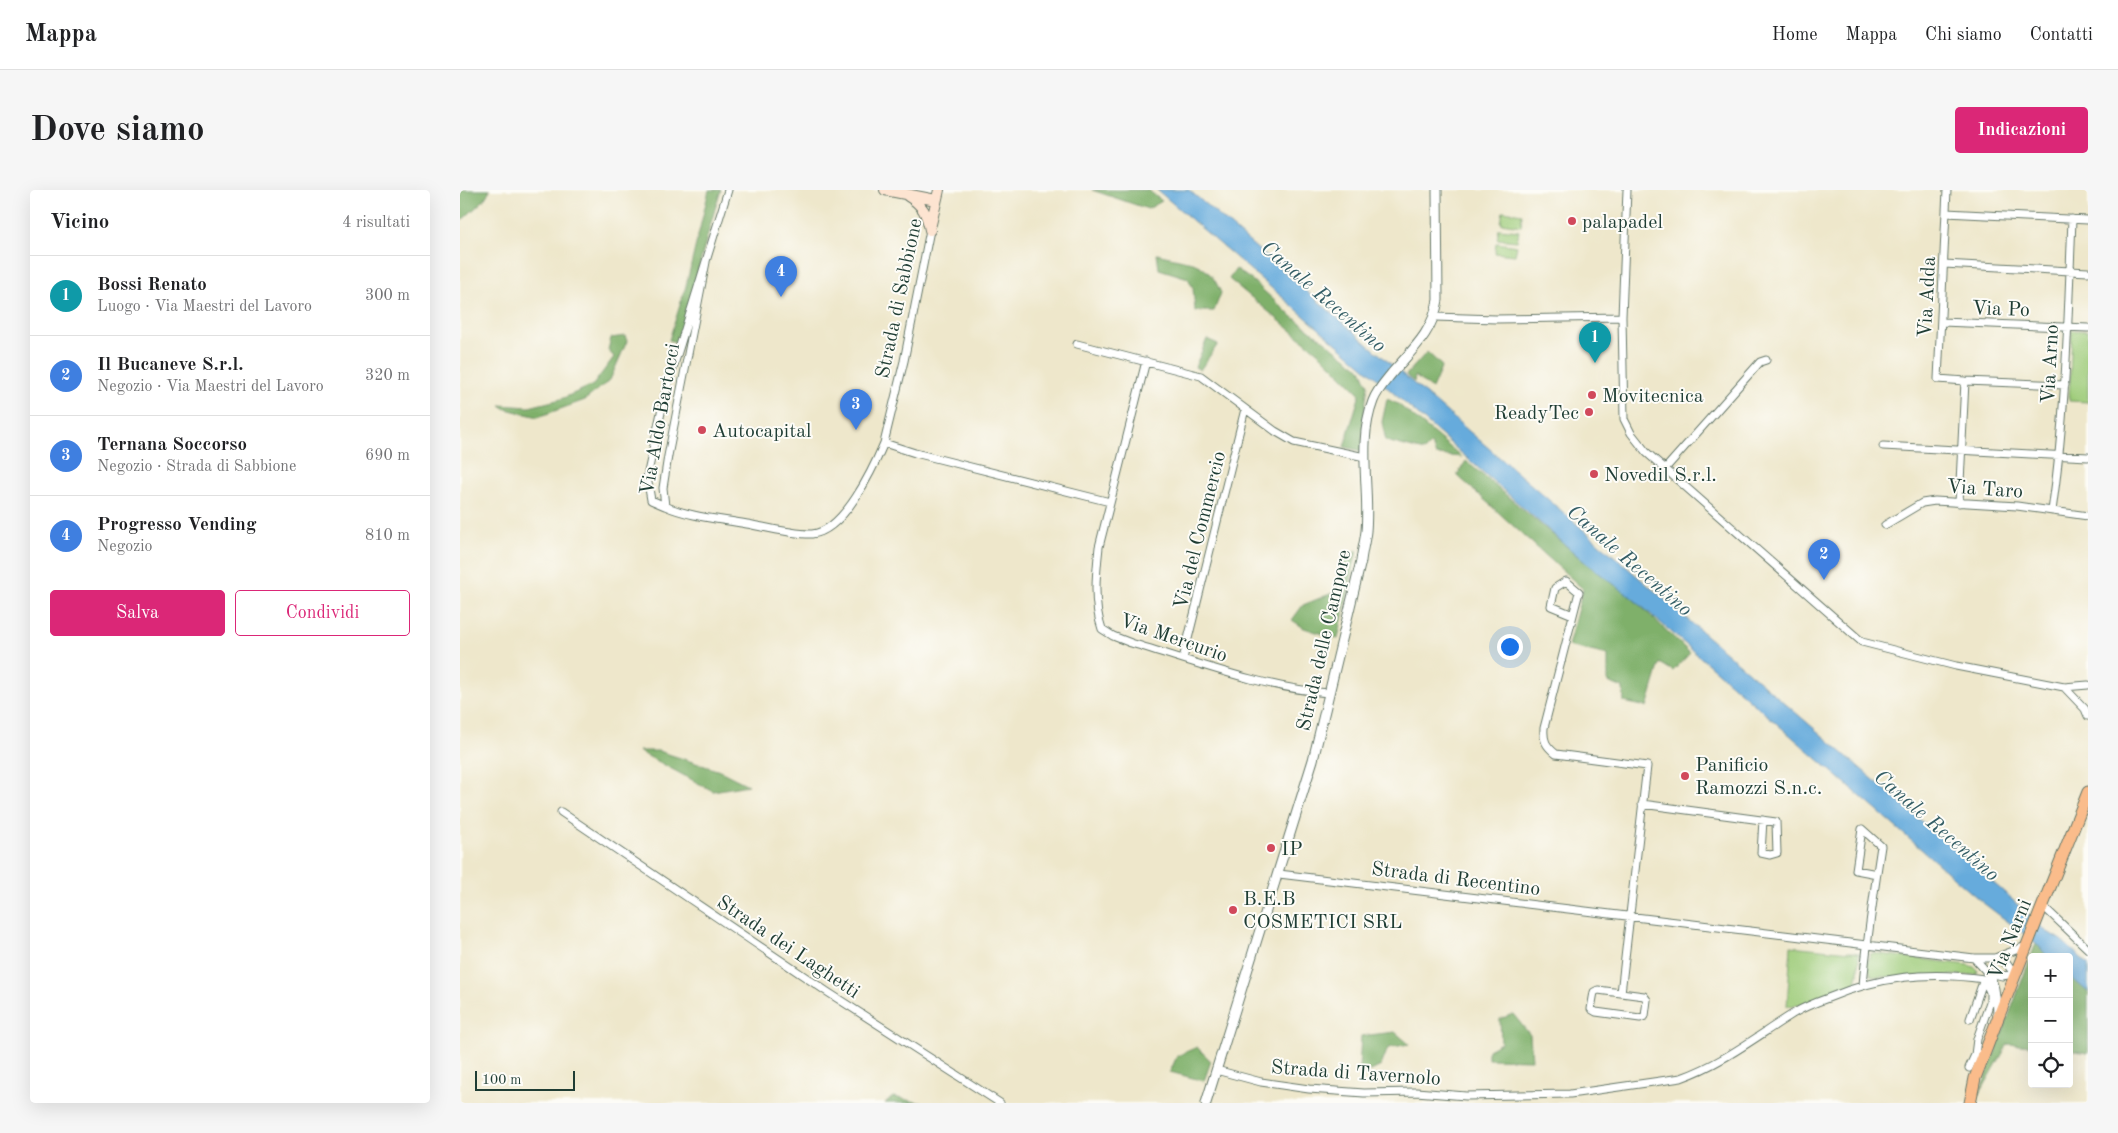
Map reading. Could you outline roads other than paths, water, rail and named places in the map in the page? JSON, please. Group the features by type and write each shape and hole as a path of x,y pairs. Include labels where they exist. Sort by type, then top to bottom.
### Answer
{"main road":[{"path":"885,190 905,194 937,195"},
{"path":"905,194 917,190"},
{"path":"905,194 916,201 927,214 930,230"},
{"name":"Strada di Sabbione","path":"930,230 937,195"},
{"name":"Via Narni","path":"1970,1103 1976,1078 2014,974 2088,792"}],"street":[{"name":"Via Aldo Bartocci","path":"706,262 668,456 664,488 665,506 651,500 647,477 665,394 728,190"},
{"name":"Strada delle Campore","path":"1206,1103 1313,760 1361,561 1366,530 1366,428 1373,401 1380,387 1428,332 1435,317 1438,291 1437,190"},
{"path":"1627,190 1622,317 1624,419 1631,433 1641,446 1664,470 1734,528 1862,642 1956,666 2064,687 2088,685"},
{"name":"Via Adda","path":"1947,190 1938,379 1965,381"},
{"path":"1946,213 2088,220"},
{"name":"Via Arno","path":"2052,510 2060,455 2065,386 2072,219"},
{"name":"Strada di Sabbione","path":"665,506 713,518 813,534 834,522 864,486 884,443 904,361 930,230"},
{"path":"1944,264 2088,272"},
{"path":"1435,317 1496,319 1622,317"},
{"name":"Via Po","path":"1942,322 2088,328"},
{"path":"1077,344 1201,376 1275,431 1294,442 1365,457"},
{"path":"1664,470 1760,362 1766,360"},
{"name":"Via Mercurio","path":"1146,361 1099,548 1096,575 1097,604 1102,629 1113,636 1131,643 1252,680 1305,691 1328,693"},
{"path":"1959,503 1965,381 2065,386"},
{"name":"Via del Commercio","path":"1184,659 1245,409"},
{"path":"884,443 1110,502"},
{"path":"1884,446 2088,457"},
{"name":"Via Taro","path":"1885,525 1922,503 1995,504 2088,516"},
{"path":"1573,615 1551,606 1555,588 1566,581 1579,592 1544,728 1543,740 1547,747 1556,754 1647,766 1621,993"},
{"path":"2064,687 2087,709 2088,716"},
{"path":"1642,804 1763,820 1776,822 1777,852 1770,855 1761,854 1763,820"},
{"name":"Strada dei Laghetti","path":"561,812 826,991 1000,1103"},
{"path":"1863,985 1866,945 1877,874 1881,846 1862,829 1856,870 1877,874"},
{"name":"Strada di Recentino","path":"1279,874 1974,958 1995,958 2007,955 2026,946"},
{"path":"2041,911 2088,949"},
{"path":"1974,958 1990,974 1996,988 1998,1018"},
{"path":"1990,974 2002,976 2014,974 2007,964 1995,958"},
{"name":"Strada di Tavernolo","path":"1216,1070 1261,1082 1309,1089 1364,1093 1416,1092 1466,1100 1570,1094 1681,1078 1718,1062 1799,1010 1863,985 1890,978 1924,975 1984,979"},
{"path":"1970,1020 1984,979"},
{"path":"1969,1068 1975,1055 1977,1038 1990,1002 1990,992 1984,979"},
{"path":"1598,990 1621,993 1644,996 1647,1000 1645,1016 1640,1018 1596,1012 1591,1008 1594,992 1598,990"}],"water":[{"path":"1157,190 1189,190 2004,892 2046,931 2061,940 2088,964 2088,992 2073,979 2073,953 2045,953 2036,943 1982,902 1631,597 1587,564 1373,375"}],"place":[{"name":"palapadel","path":"1572,221"},
{"name":"Progresso Vending","path":"781,297"},
{"name":"Bossi Renato","path":"1595,363"},
{"name":"Movitecnica","path":"1592,395"},
{"name":"ReadyTec","path":"1589,412"},
{"name":"Autocapital","path":"702,430"},
{"name":"Ternana Soccorso","path":"856,430"},
{"name":"Novedil S.r.l.","path":"1594,474"},
{"name":"Il Bucaneve S.r.l.","path":"1824,580"},
{"name":"Panificio Ramozzi S.n.c.","path":"1685,776"},
{"name":"IP","path":"1271,848"},
{"name":"B.E.B COSMETICI SRL","path":"1233,910"}],"water label":[{"name":"Canale Recentino","path":"1324,296"},
{"name":"Canale Recentino","path":"1630,560"},
{"name":"Canale Recentino","path":"1937,825"}]}
